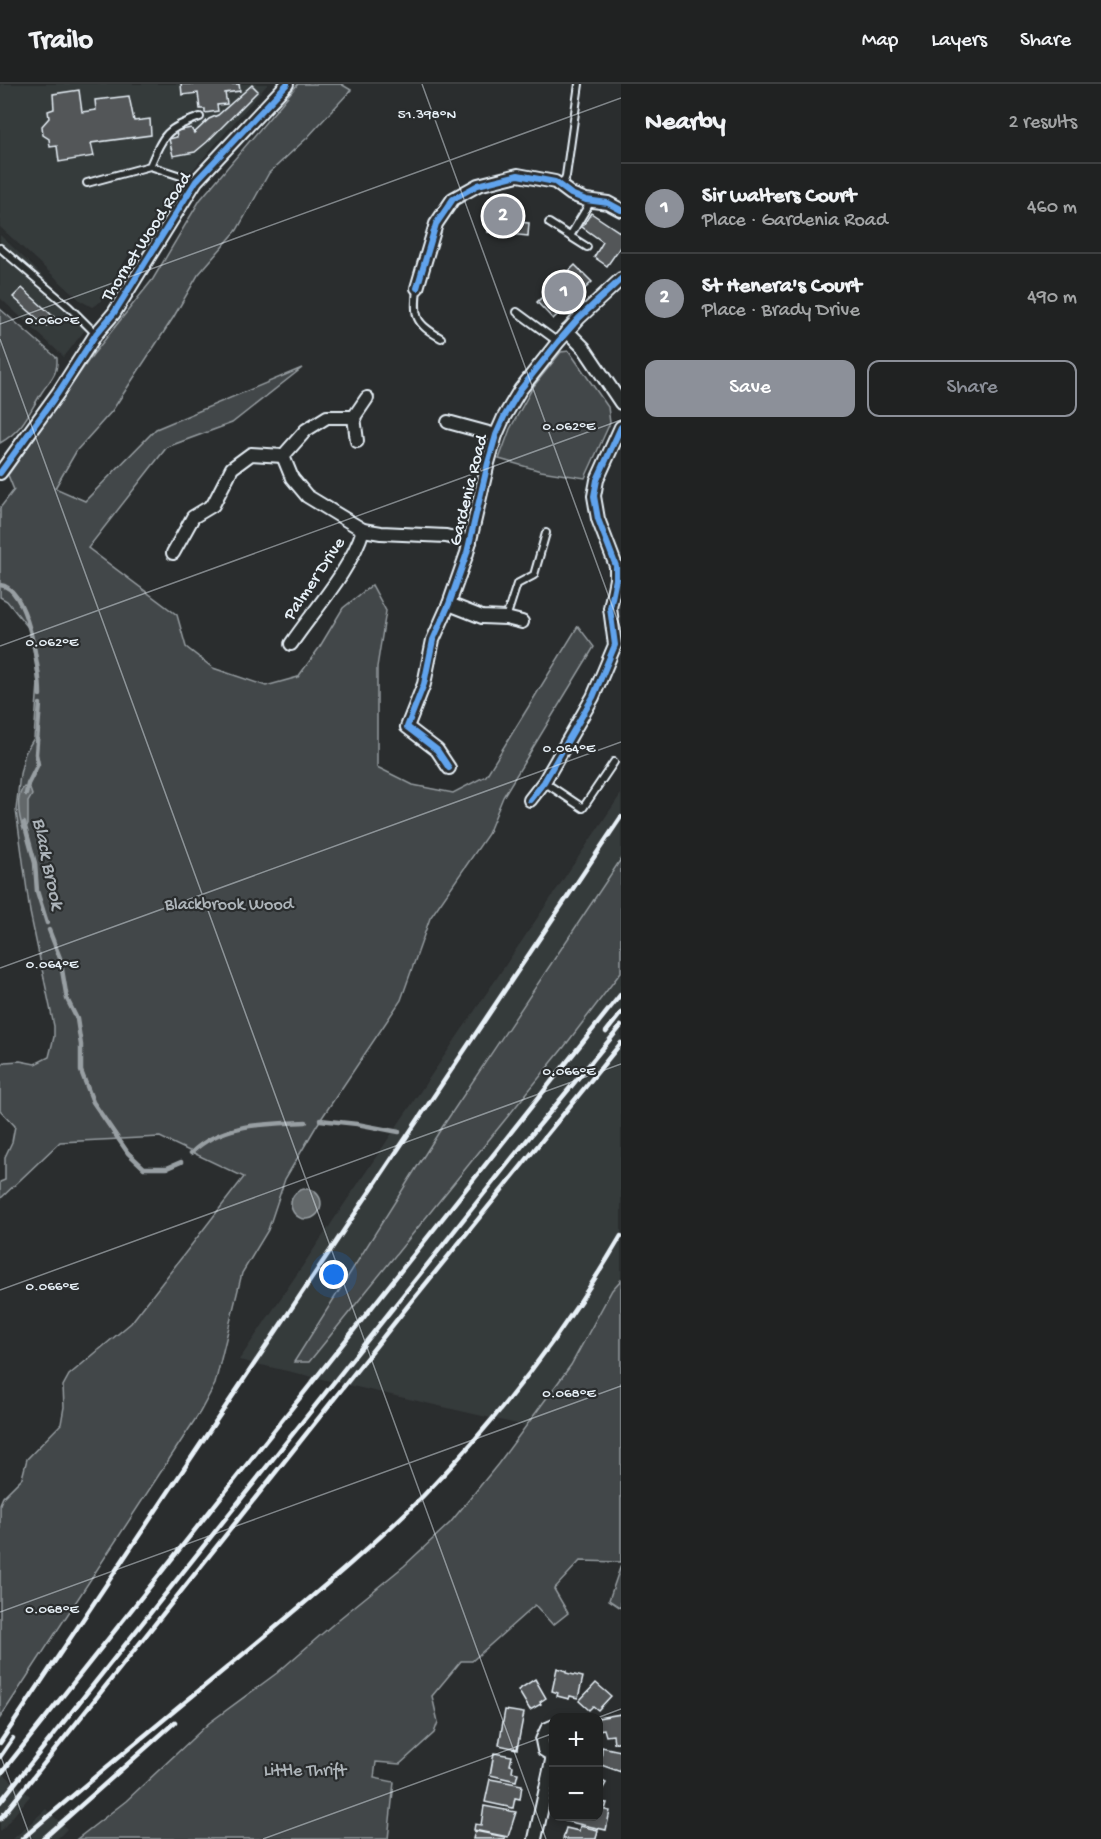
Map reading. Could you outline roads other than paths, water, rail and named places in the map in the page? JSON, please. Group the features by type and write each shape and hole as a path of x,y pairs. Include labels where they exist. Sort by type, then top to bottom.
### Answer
{"street":[{"name":"Thornet Wood Road","path":"0,473 58,393 96,334 114,312 196,181 287,84"},
{"path":"417,288 436,224 453,199 478,185 518,175 555,182 571,194 592,201 608,203 621,210"},
{"name":"Gardenia Road","path":"449,768 437,750 407,727 424,684 433,640 449,604 470,542 496,435 520,390 558,342 621,279"},
{"path":"567,331 584,348 621,403"},
{"path":"357,441 354,417 367,398"},
{"path":"283,456 306,430 327,417 354,417"},
{"name":"Gardenia Road","path":"448,422 496,435"},
{"path":"530,800 544,782 593,697 615,645 610,608 618,565 598,519 594,496 595,486 616,451 621,427"},
{"path":"173,553 193,517 213,505 232,468 251,454 283,456"},
{"path":"283,456 292,478 307,496 363,530 446,536 470,542"},
{"name":"Palmer Drive","path":"291,644 340,574 361,538 363,530"},
{"path":"449,604 482,617 507,618 522,622"},
{"path":"549,1728 542,1740 544,1750 549,1753"},
{"path":"535,1839 551,1767"}],"lane":[{"path":"562,188 566,176 579,84"},
{"path":"150,166 163,137 170,130 200,117"},
{"path":"87,183 150,166 196,181"},
{"path":"570,236 592,201"},
{"path":"549,223 587,247"},
{"path":"0,248 69,307 96,334"},
{"path":"417,288 415,310 422,327 441,338"},
{"path":"517,312 558,342"},
{"path":"507,618 517,584 534,575 546,533"},
{"path":"544,782 583,807 614,762"}],"waterway":[{"name":"Black Brook","path":"0,585 10,589 25,615 35,651 40,695"},
{"name":"Black Brook","path":"26,794 28,784 38,764 36,754 40,704"},
{"name":"Black Brook","path":"24,823 35,863 37,891 47,923"},
{"name":"Black Brook","path":"49,930 60,958 67,999 77,1019 81,1045 81,1071 93,1102 128,1153 144,1168 167,1168 181,1162"},
{"name":"Black Brook","path":"320,1120 399,1132"},
{"name":"Black Brook","path":"191,1153 203,1143 230,1131 260,1125 306,1122"}],"railway":[{"path":"0,1743 621,817"},
{"path":"0,1775 621,994"},
{"path":"606,1032 621,1013"},
{"path":"0,1802 513,1157 621,1026"},
{"path":"0,1819 407,1307 621,1043"},
{"path":"22,1839 333,1579 423,1496 478,1436 530,1372 578,1305 621,1236"},
{"path":"43,1839 175,1722"},
{"path":"0,1757 13,1738"}],"place":[{"name":"St Henera's Court","path":"503,216"},
{"name":"Sir walters Court","path":"564,292"}],"park label":[{"name":"Blackbrook Wood","path":"229,903"},
{"name":"Little Thrift","path":"305,1769"}]}
